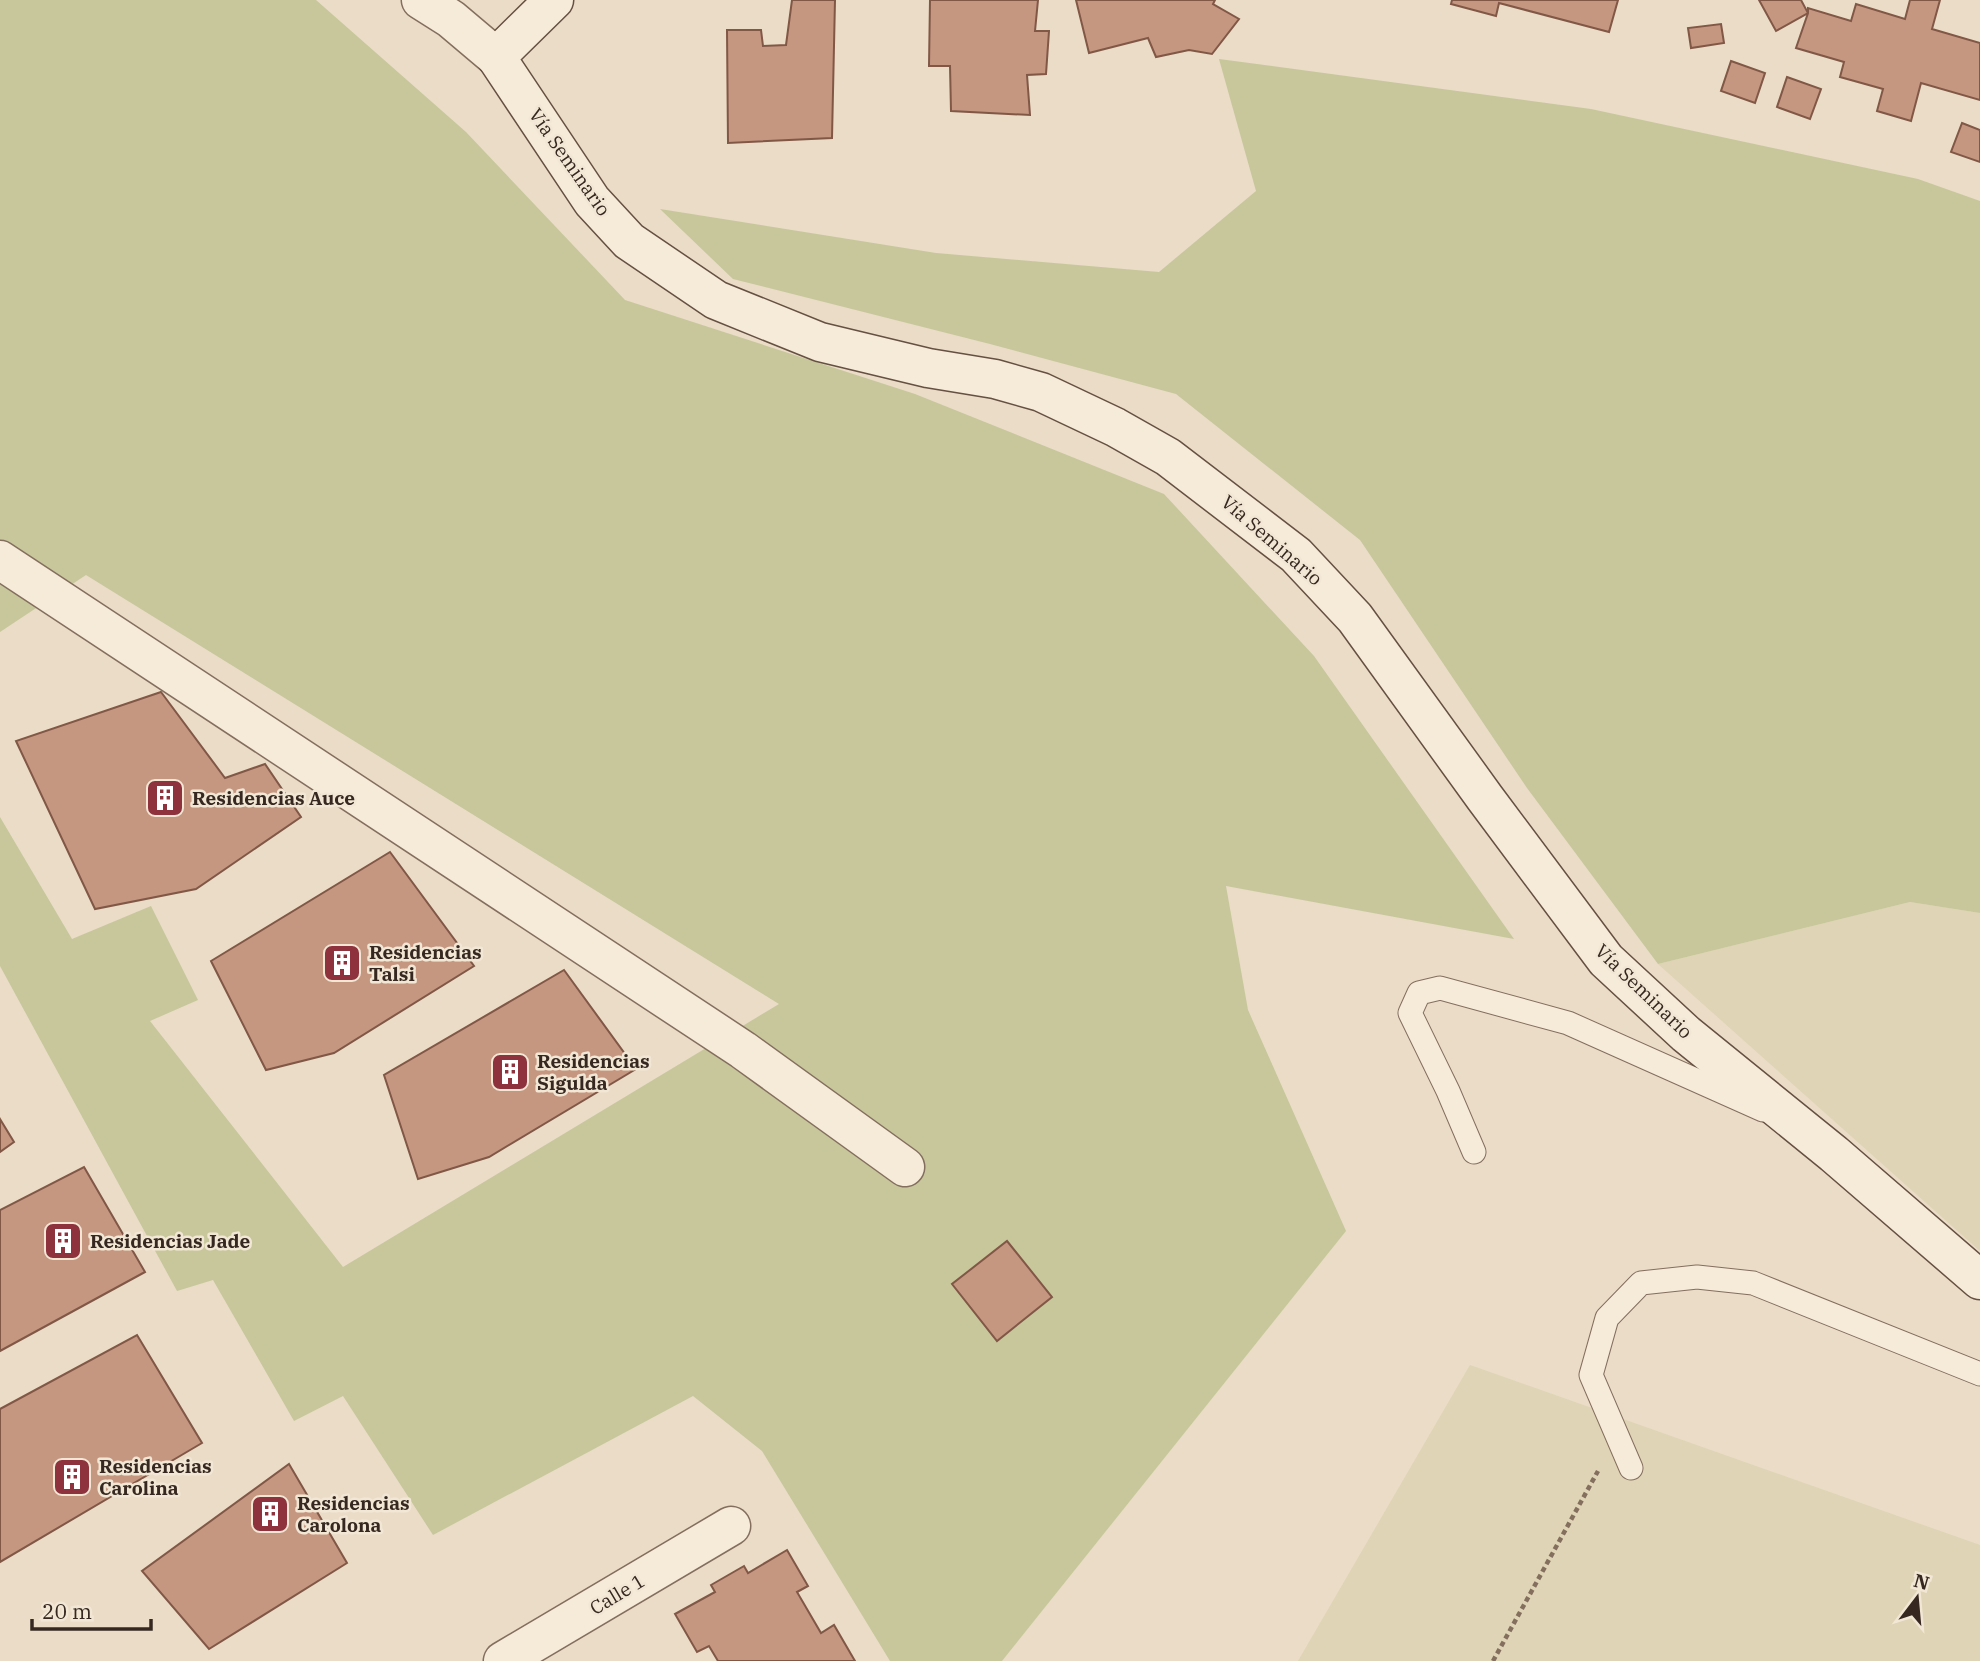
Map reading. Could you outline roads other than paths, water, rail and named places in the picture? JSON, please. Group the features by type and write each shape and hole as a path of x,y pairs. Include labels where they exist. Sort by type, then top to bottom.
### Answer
{"main road":[{"name":"Vía Seminario","path":"421,0 451,19 496,57 592,201 629,241 716,300 820,342 928,368 995,379 1041,392 1115,427 1168,457 1296,555 1355,618 1606,960 1686,1034 1803,1128 1980,1280"},
{"path":"496,57 554,0"},
{"path":"0,560 743,1050 905,1167"},
{"name":"Calle 1","path":"503,1661 731,1526"}],"lane":[{"path":"1474,1152 1410,1013 1419,993 1440,988 1568,1023 1803,1128"},
{"path":"1631,1468 1591,1375 1607,1318 1641,1283 1697,1278 1752,1283 1980,1374"}],"place":[{"name":"Residencias Auce","path":"165,798"},
{"name":"Residencias Talsi","path":"342,963"},
{"name":"Residencias Sigulda","path":"510,1072"},
{"name":"Residencias Jade","path":"63,1241"},
{"name":"Residencias Carolina","path":"72,1477"},
{"name":"Residencias Carolona","path":"270,1514"}]}
